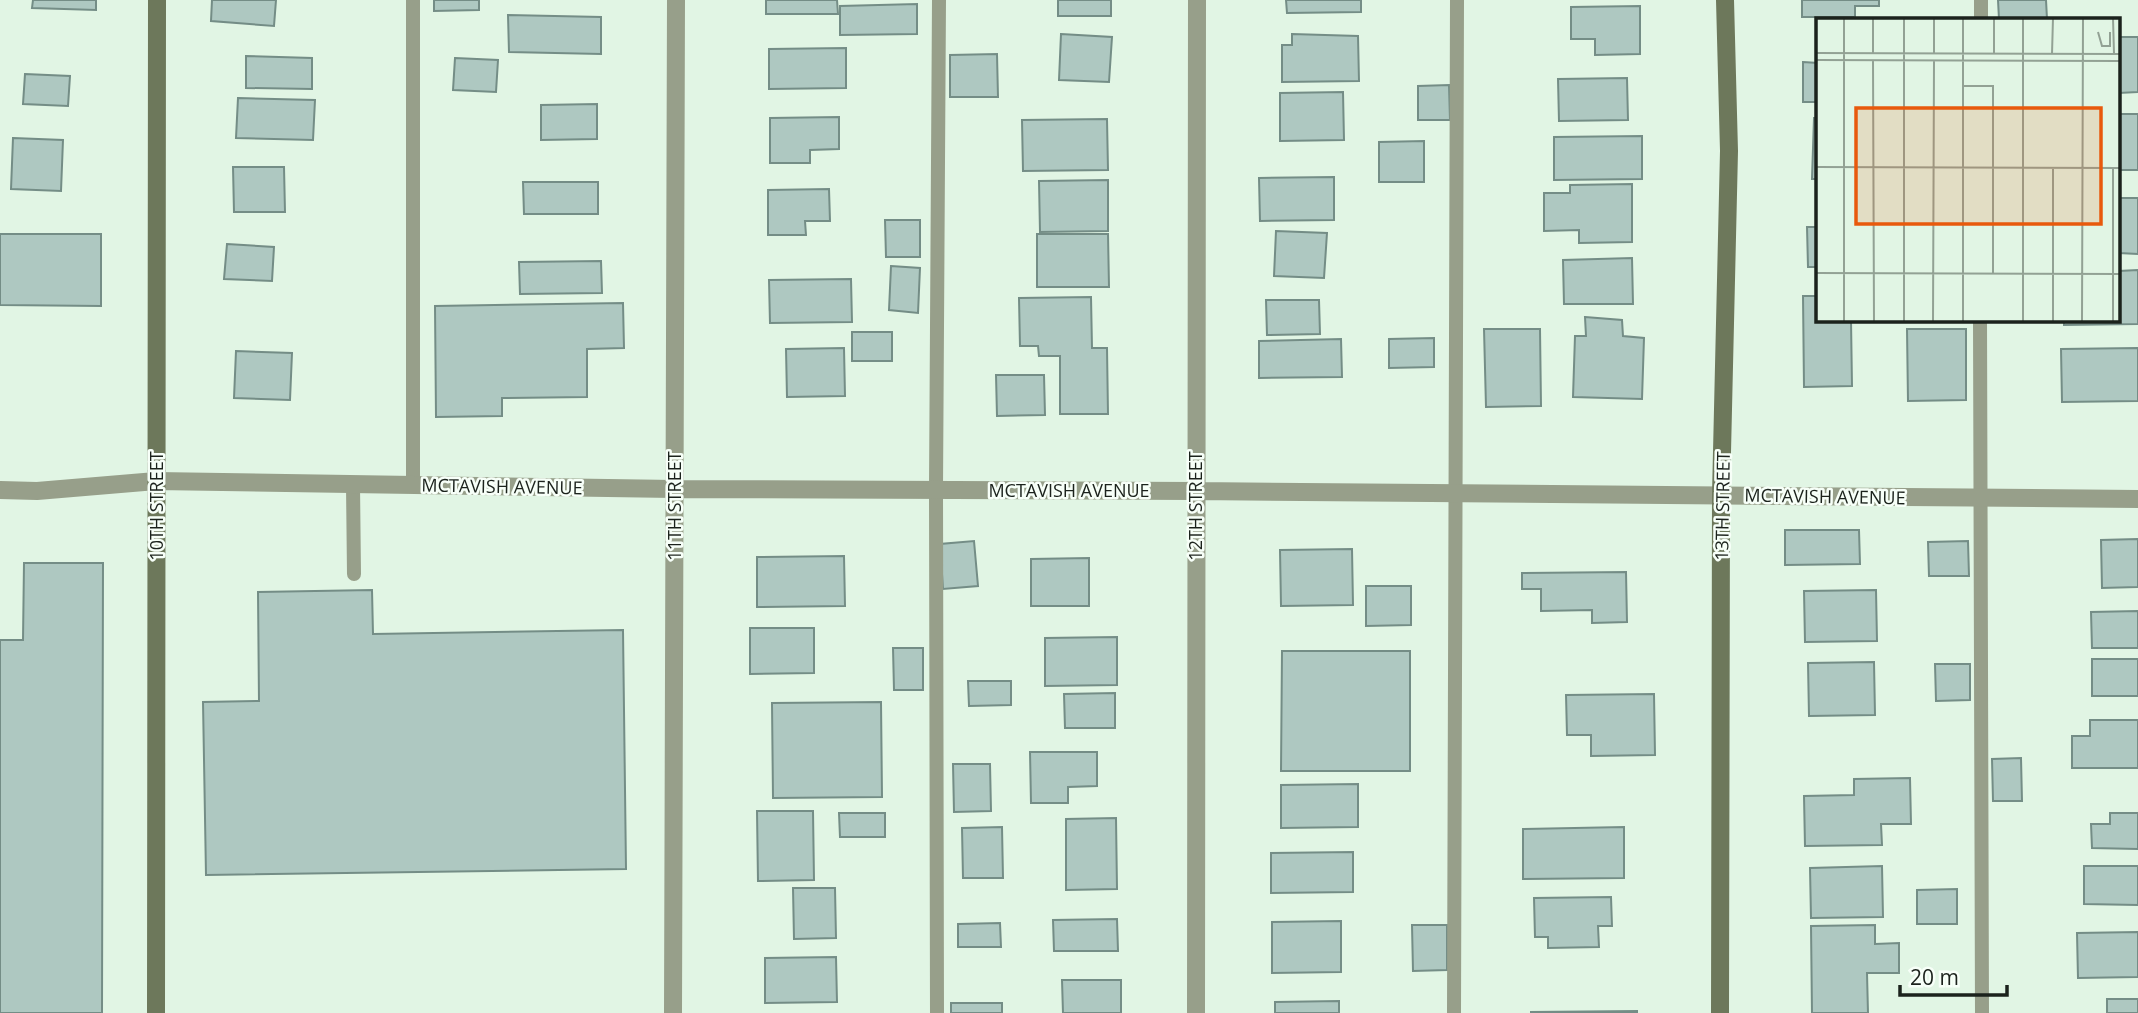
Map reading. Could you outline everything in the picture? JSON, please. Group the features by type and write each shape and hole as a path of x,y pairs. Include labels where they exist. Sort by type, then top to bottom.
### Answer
{"street":[{"name":"10TH STREET","path":"156,1013 157,0"},
{"name":"11TH STREET","path":"673,1013 676,0"},
{"name":"12TH STREET","path":"1196,1013 1197,0"},
{"name":"13TH STREET","path":"1720,1013 1721,495 1729,151 1725,0"},
{"name":"MCTAVISH AVENUE","path":"0,490 37,491 156,481 674,489 2138,499"}],"lane":[{"path":"413,0 414,485"},
{"path":"937,1013 939,0"},
{"path":"1454,1013 1457,0"},
{"path":"1981,0 1981,18"},
{"path":"1980,322 1983,1013"},
{"path":"354,485 354,574"}],"building":[{"path":"33,0 96,0 96,10 32,8"},
{"path":"212,0 276,0 274,26 211,21"},
{"path":"434,0 479,0 479,10 434,11"},
{"path":"766,0 837,0 838,14 766,14"},
{"path":"1058,0 1111,0 1111,16 1058,16"},
{"path":"1286,0 1361,0 1361,12 1287,13"},
{"path":"1802,0 1879,0 1879,6 1855,6 1855,17 1802,17"},
{"path":"1998,0 2046,0 2047,18 1999,18"},
{"path":"917,4 917,34 840,35 840,6"},
{"path":"1640,6 1640,54 1595,55 1595,39 1571,39 1571,7"},
{"path":"508,15 601,17 601,54 509,52"},
{"path":"1061,34 1112,37 1109,82 1059,80"},
{"path":"1292,34 1358,36 1359,81 1282,82 1282,45 1292,45"},
{"path":"2120,37 2138,37 2138,92 2120,93"},
{"path":"846,48 846,88 769,89 769,49"},
{"path":"997,54 998,97 950,97 950,55"},
{"path":"246,56 312,58 312,89 246,88"},
{"path":"455,58 498,60 496,92 453,90"},
{"path":"1803,62 1816,63 1816,102 1803,102"},
{"path":"25,74 70,76 68,106 23,104"},
{"path":"1627,78 1628,120 1559,121 1558,79"},
{"path":"1449,85 1450,120 1418,120 1418,86"},
{"path":"1343,92 1344,140 1280,141 1280,93"},
{"path":"238,98 315,100 313,140 236,138"},
{"path":"597,104 597,139 541,140 541,105"},
{"path":"2120,114 2138,114 2138,170 2120,170"},
{"path":"839,117 839,149 810,150 810,163 770,163 770,118"},
{"path":"1814,118 1816,118 1816,179 1812,179"},
{"path":"1107,119 1108,170 1023,171 1022,120"},
{"path":"1642,136 1642,179 1554,180 1554,137"},
{"path":"13,138 63,140 61,191 11,189"},
{"path":"1424,141 1424,182 1379,182 1379,142"},
{"path":"233,167 284,167 285,212 234,212"},
{"path":"1334,177 1334,220 1260,221 1259,178"},
{"path":"1108,180 1108,231 1040,232 1039,181"},
{"path":"523,182 598,182 598,214 524,214"},
{"path":"1632,184 1632,242 1579,243 1579,230 1544,231 1544,193 1570,193 1570,185"},
{"path":"829,189 830,221 805,221 806,235 768,235 768,190"},
{"path":"2120,198 2138,198 2138,254 2120,253"},
{"path":"885,220 920,220 920,257 886,257"},
{"path":"1807,227 1816,227 1816,267 1808,267"},
{"path":"1276,231 1327,233 1324,278 1274,276"},
{"path":"0,234 101,234 101,306 0,305"},
{"path":"1037,234 1108,234 1109,287 1037,287"},
{"path":"227,244 274,247 272,281 224,279"},
{"path":"1632,258 1633,304 1564,304 1563,260"},
{"path":"601,261 602,293 520,294 519,262"},
{"path":"891,266 920,268 918,313 889,310"},
{"path":"2138,270 2138,324 2064,325 2064,322 2120,322 2120,271"},
{"path":"851,279 852,322 770,323 769,280"},
{"path":"1803,296 1816,296 1816,322 1851,322 1852,386 1804,387"},
{"path":"1091,297 1092,348 1107,348 1108,414 1060,414 1060,356 1039,356 1038,346 1020,346 1019,298"},
{"path":"1266,300 1319,300 1320,334 1267,335"},
{"path":"623,303 624,348 587,349 587,397 502,398 502,416 436,417 435,306"},
{"path":"1585,317 1622,320 1623,336 1644,338 1642,399 1573,397 1575,336 1586,336"},
{"path":"1484,329 1540,329 1541,406 1486,407"},
{"path":"1907,329 1966,329 1966,400 1908,401"},
{"path":"852,332 892,332 892,361 852,361"},
{"path":"1434,338 1434,367 1389,368 1389,339"},
{"path":"1341,339 1342,377 1259,378 1259,341"},
{"path":"844,348 845,396 787,397 786,349"},
{"path":"2138,348 2138,401 2062,402 2061,349"},
{"path":"236,351 292,353 290,400 234,398"},
{"path":"996,375 1044,375 1045,415 997,416"},
{"path":"1785,530 1859,530 1860,564 1785,565"},
{"path":"2138,539 2138,587 2102,588 2101,540"},
{"path":"974,541 978,586 943,589 940,544"},
{"path":"1968,541 1969,576 1929,576 1928,542"},
{"path":"1352,549 1353,605 1281,606 1280,550"},
{"path":"844,556 845,606 757,607 757,557"},
{"path":"1089,558 1089,606 1031,606 1031,559"},
{"path":"24,563 103,563 102,1013 0,1013 0,640 23,640"},
{"path":"1626,572 1627,622 1592,623 1592,610 1541,611 1541,589 1522,589 1522,573"},
{"path":"1366,586 1411,586 1411,625 1366,626"},
{"path":"372,590 373,634 623,630 626,869 206,875 203,702 259,701 258,592"},
{"path":"1876,590 1877,641 1805,642 1804,591"},
{"path":"2138,611 2138,648 2092,648 2091,612"},
{"path":"750,628 814,628 814,673 750,674"},
{"path":"1117,637 1117,685 1045,686 1045,638"},
{"path":"893,648 923,648 923,690 894,690"},
{"path":"1282,651 1410,651 1410,771 1281,771"},
{"path":"2092,659 2138,659 2138,696 2092,696"},
{"path":"1874,662 1875,715 1809,716 1808,663"},
{"path":"1935,664 1970,664 1970,700 1936,701"},
{"path":"968,681 1011,681 1011,705 969,706"},
{"path":"1115,693 1115,728 1065,728 1064,694"},
{"path":"1654,694 1655,755 1591,756 1591,735 1567,735 1566,695"},
{"path":"881,702 882,797 773,798 772,703"},
{"path":"2090,720 2138,720 2138,768 2072,768 2072,736 2090,736"},
{"path":"1030,752 1097,752 1097,786 1068,787 1068,803 1031,803"},
{"path":"2021,758 2022,801 1993,801 1992,759"},
{"path":"953,764 990,764 991,811 954,812"},
{"path":"1910,778 1911,824 1881,824 1882,845 1805,846 1804,796 1854,795 1854,779"},
{"path":"1358,784 1358,827 1281,828 1281,785"},
{"path":"757,811 813,811 814,880 758,881"},
{"path":"839,813 885,813 885,837 840,837"},
{"path":"2110,813 2138,813 2138,849 2092,848 2091,824 2110,824"},
{"path":"1116,818 1117,889 1066,890 1066,819"},
{"path":"1002,827 1003,878 963,878 962,828"},
{"path":"1624,827 1624,878 1523,879 1523,829"},
{"path":"1353,852 1353,892 1271,893 1271,853"},
{"path":"1882,866 1883,917 1811,918 1810,868"},
{"path":"2084,866 2138,866 2138,905 2084,904"},
{"path":"793,888 835,888 836,938 794,939"},
{"path":"1957,889 1957,924 1917,924 1917,890"},
{"path":"1611,897 1612,926 1598,926 1599,947 1548,948 1548,937 1535,937 1534,898"},
{"path":"1117,919 1118,951 1054,951 1053,920"},
{"path":"1341,921 1341,972 1272,973 1272,922"},
{"path":"1000,923 1001,947 958,947 958,924"},
{"path":"1412,925 1447,925 1447,970 1413,971"},
{"path":"1875,925 1875,944 1899,943 1899,973 1867,973 1868,1013 1812,1013 1811,926"},
{"path":"2138,932 2138,977 2078,978 2077,933"},
{"path":"836,957 837,1002 765,1003 765,958"},
{"path":"1062,980 1121,980 1121,1013 1063,1013"},
{"path":"2107,999 2138,999 2138,1013 2107,1013"},
{"path":"1339,1001 1339,1013 1275,1013 1275,1002"},
{"path":"951,1003 1002,1003 1002,1013 951,1013"},
{"path":"1637,1011 1637,1013 1530,1012"}]}
